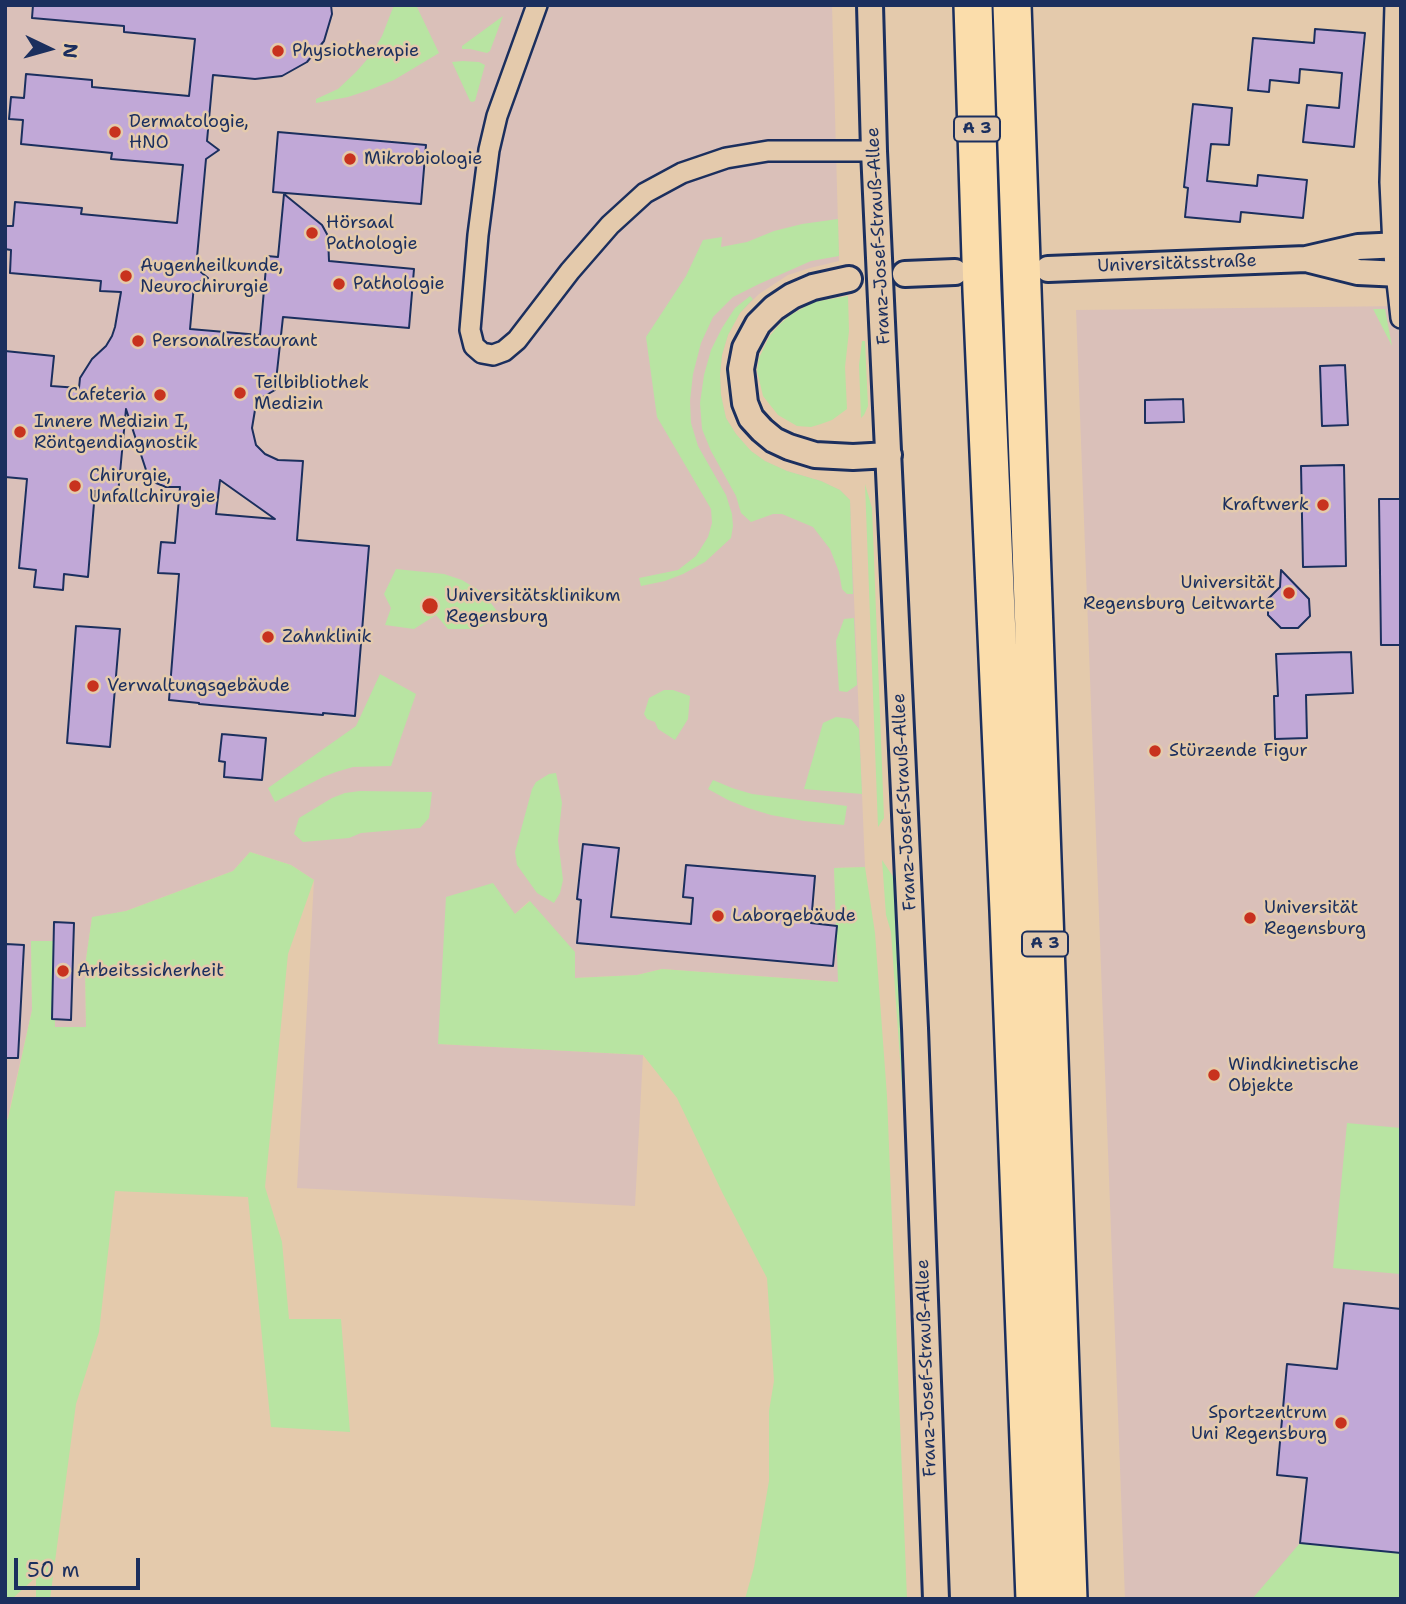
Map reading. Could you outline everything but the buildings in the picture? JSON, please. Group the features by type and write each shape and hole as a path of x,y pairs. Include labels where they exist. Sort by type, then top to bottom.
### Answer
{"highway":[{"name":"A 3","path":"973,5 981,278 1035,1599"},
{"name":"A 3","path":"1012,5 1068,1599"}],"street":[{"path":"537,5 497,116 489,150 470,330 474,346 482,353 493,355 504,351 517,340 570,271 610,225 645,193 682,173 726,158 768,150 874,151"},
{"name":"Franz-Josef-Strauß-Allee","path":"870,5 874,151 914,1014 936,1599"},
{"path":"1395,5 1390,182 1401,318"},
{"name":"Universitätsstraße","path":"1048,269 1306,259 1358,247 1397,246"},
{"name":"Universitätsstraße","path":"1306,259 1358,272 1398,274"},
{"path":"905,274 955,272"},
{"path":"849,279 813,287 792,296 774,307 758,324 745,348 741,369 745,404 751,418 762,430 789,447 815,455 889,456"}],"shaded area":[{"name":"Universitätsklinikum Regensburg","path":"5,5 832,5 839,261 788,275 759,294 740,313 728,335 720,374 726,418 751,451 787,471 840,490 850,500 865,867 834,868 839,982 662,969 637,975 575,978 529,901 515,914 439,1044 643,1055 635,1206 297,1188 314,880 291,865 250,852 233,871 126,911 92,918 85,966 86,1027 55,1027 54,941 31,941 32,1010 5,1120"},
{"name":"Universität Regensburg","path":"1401,306 1401,1599 1125,1599 1076,310"}],"green space":[{"path":"394,5 416,5 439,53 394,80 372,89 316,103 316,99 338,89 371,55"},
{"path":"503,16 490,51 487,53 462,49 462,46"},
{"path":"452,62 485,65 475,101 472,102"},
{"path":"838,219 839,256 811,261 759,284 733,297 713,317 701,343 693,374 691,423 698,446 726,495 732,514 731,538 705,562 683,574 641,586 639,578 678,570 696,556 708,537 712,523 711,509 657,417 646,337 686,276 703,240 722,237 721,247 747,242 802,224"},
{"path":"750,296 753,299 740,313 728,335 722,355 721,395 726,418 751,451 765,461 821,481 840,490 850,500 853,594 847,594 842,589 830,549 813,527 782,514 773,514 751,522 741,513 736,496 702,429 700,403 711,350 735,308"},
{"path":"848,296 849,331 845,367 847,409 821,424 811,427 797,426 778,415 763,396 757,371 759,358 769,337 789,316 813,302"},
{"path":"1373,309 1385,309 1392,346"},
{"path":"862,341 865,341 868,406 861,418 859,365"},
{"path":"865,484 872,508 884,818 878,827"},
{"path":"396,569 444,574 462,580 483,593 497,611 488,623 476,629 448,629 436,615 414,629 385,625 391,608 384,594"},
{"path":"854,618 857,685 847,692 839,691 836,641 844,619"},
{"path":"380,674 416,694 391,766 353,767 336,772 275,802 268,788 356,726"},
{"path":"664,690 690,696 688,719 675,740 658,729 655,722 647,719 644,714 649,698"},
{"path":"836,717 851,719 859,729 862,794 804,789 823,723"},
{"path":"556,773 562,803 558,840 563,880 554,903 537,893 517,865 515,852 532,789 536,782"},
{"path":"713,780 752,794 847,806 844,825 804,821 748,808 708,789"},
{"path":"360,791 432,792 429,818 420,828 361,833 349,838 303,842 294,834 299,818 332,798"},
{"path":"250,852 291,865 314,880 288,954 265,1187 282,1242 289,1319 341,1319 350,1432 271,1427 248,1197 115,1191 99,1332 76,1404 50,1599 36,1599 36,1577 12,1599 5,1599 5,1120 8,1119 32,1010 31,941 54,941 55,1027 86,1027 85,966 92,917 126,911 233,871"},
{"path":"882,860 894,878 907,1066 931,1599 922,1599 909,1187 891,932 886,915"},
{"path":"865,867 875,933 887,1096 907,1599 745,1599 754,1567 769,1481 769,1411 774,1381 767,1278 677,1098 643,1055 438,1044 446,897 493,883 515,914 530,901 575,952 575,978 637,975 662,969 838,982 834,868"},
{"path":"1347,1123 1401,1128 1400,1274 1333,1268"},
{"name":"Sportzentrum Uni Regensburg","path":"1344,1303 1401,1309 1401,1599 1252,1599 1300,1543 1320,1480 1277,1475 1287,1364 1363,1371 1340,1344"}],"place":[{"name":"Physiotherapie","path":"278,51"},
{"name":"Dermatologie, HNO","path":"115,132"},
{"name":"Mikrobiologie","path":"350,159"},
{"name":"Hörsaal Pathologie","path":"312,233"},
{"name":"Augenheilkunde, Neurochirurgie","path":"126,276"},
{"name":"Pathologie","path":"339,284"},
{"name":"Personalrestaurant","path":"138,341"},
{"name":"Teilbibliothek Medizin","path":"240,393"},
{"name":"Cafeteria","path":"160,395"},
{"name":"Innere Medizin I, Röntgendiagnostik","path":"20,432"},
{"name":"Chirurgie, Unfallchirurgie","path":"75,486"},
{"name":"Kraftwerk","path":"1323,505"},
{"name":"Universität Regensburg Leitwarte","path":"1289,593"},
{"name":"Universitätsklinikum Regensburg","path":"430,606"},
{"name":"Zahnklinik","path":"268,637"},
{"name":"Verwaltungsgebäude","path":"93,686"},
{"name":"Stürzende Figur","path":"1155,751"},
{"name":"Laborgebäude","path":"718,916"},
{"name":"Universität Regensburg","path":"1250,918"},
{"name":"Arbeitssicherheit","path":"63,971"},
{"name":"Windkinetische Objekte","path":"1214,1075"},
{"name":"Sportzentrum Uni Regensburg","path":"1341,1423"}]}
